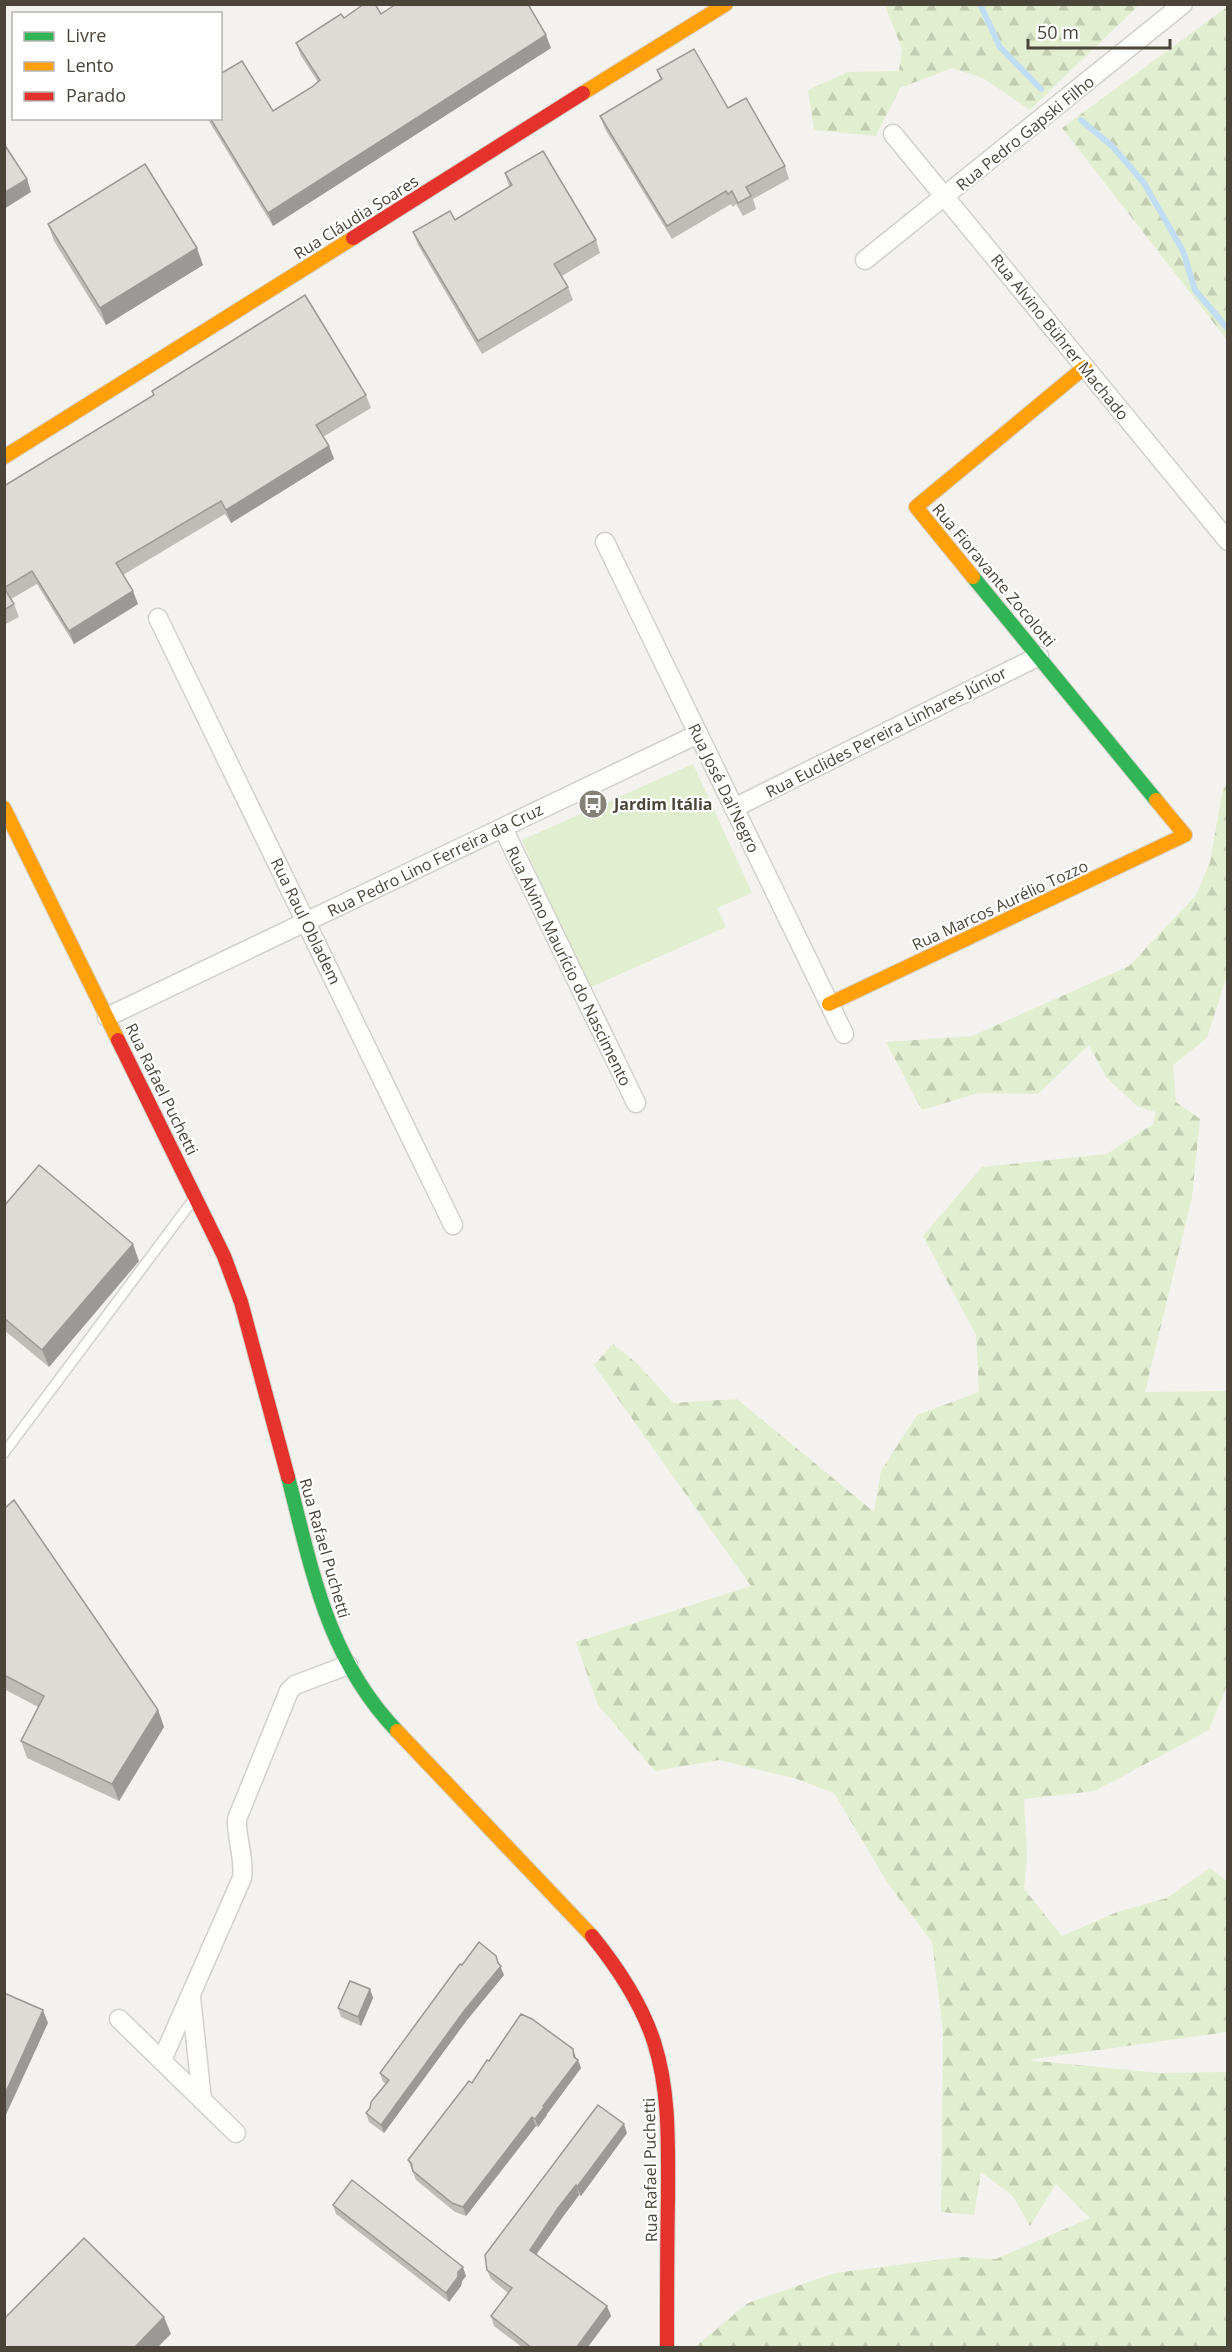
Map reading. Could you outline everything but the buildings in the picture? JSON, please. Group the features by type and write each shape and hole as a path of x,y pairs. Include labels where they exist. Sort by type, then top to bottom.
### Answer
{"street":[{"name":"Rua Cláudia Soares","path":"4,457 726,4"},
{"name":"Rua Pedro Gapski Filho","path":"865,260 1183,4"},
{"name":"Rua Alvino Bührer Machado","path":"893,134 1227,541"},
{"name":"Rua Fioravante Zocolotti","path":"1085,367 916,507 1185,835"},
{"name":"Rua José Dal'Negro","path":"605,542 844,1034"},
{"name":"Rua Raul Obladem","path":"158,618 453,1225"},
{"name":"Rua Euclides Pereira Linhares Júnior","path":"734,808 1039,656"},
{"name":"Rua Pedro Lino Ferreira da Cruz","path":"107,1017 698,734"},
{"name":"Rua Rafael Puchetti","path":"4,808 224,1256 236,1287 313,1577 334,1637 348,1665 372,1703 392,1726 590,1934 617,1966 633,1991 647,2021 666,2087 668,2121 667,2348"},
{"name":"Rua Alvino Maurício do Nascimento","path":"503,828 636,1104"},
{"name":"Rua Marcos Aurélio Tozzo","path":"829,1004 1185,835"},
{"path":"162,2060 242,1878 244,1868 237,1819 289,1691 295,1685 348,1665"},
{"path":"190,1996 202,2100"},
{"path":"119,2019 236,2133"}],"lane":[{"path":"4,1453 196,1196"}],"green space":[{"path":"885,5 1139,5 1030,110 983,78 952,68 900,88 876,136 814,130 808,90 848,72 899,71 902,49"},
{"path":"1227,7 1227,340 1062,128"},
{"path":"693,764 752,893 717,908 726,927 589,988 522,840"},
{"path":"1227,784 1227,975 1207,1038 1173,1065 1176,1102 1200,1119 1192,1197 1145,1392 1227,1391 1227,1685 1209,1730 1095,1791 1024,1799 1027,1854 1024,1889 1062,1936 1117,1912 1167,1898 1210,1868 1227,1881 1227,2032 1027,2060 1160,2073 1227,2072 1227,2347 695,2347 748,2303 835,2273 960,2257 996,2259 1090,2218 1056,2184 1030,2226 1013,2196 981,2172 974,2215 941,2212 943,2032 932,1942 887,1882 834,1793 797,1779 719,1760 655,1771 598,1705 576,1642 751,1586 594,1365 613,1344 639,1365 673,1403 737,1399 874,1512 881,1471 917,1415 979,1392 976,1335 923,1236 982,1167 1107,1154 1153,1124 1156,1112 1137,1106 1106,1077 1089,1045 1038,1094 978,1093 922,1110 886,1042 972,1036 1129,966 1196,895 1210,862 1223,788"}],"waterway":[{"path":"980,4 1000,47 1041,89"},
{"path":"1081,120 1113,147 1144,183 1183,251 1195,290 1228,329"}],"traffic: fast":[{"path":"973,577 1156,800"},
{"path":"288,1477 305,1546 325,1612 338,1643 373,1703 397,1731"}],"traffic: slow":[{"path":"583,93 726,4"},
{"path":"4,457 353,238"},
{"path":"973,577 916,507 1085,367"},
{"path":"829,1004 1185,835 1156,800"},
{"path":"4,808 118,1040"},
{"path":"397,1731 592,1936"}],"traffic: jam":[{"path":"353,238 583,93"},
{"path":"118,1040 224,1256 241,1302 288,1477"},
{"path":"592,1936 611,1960 636,1999 649,2027 663,2080 668,2138 667,2348"}],"place":[{"name":"Jardim Itália","path":"593,804"}]}
